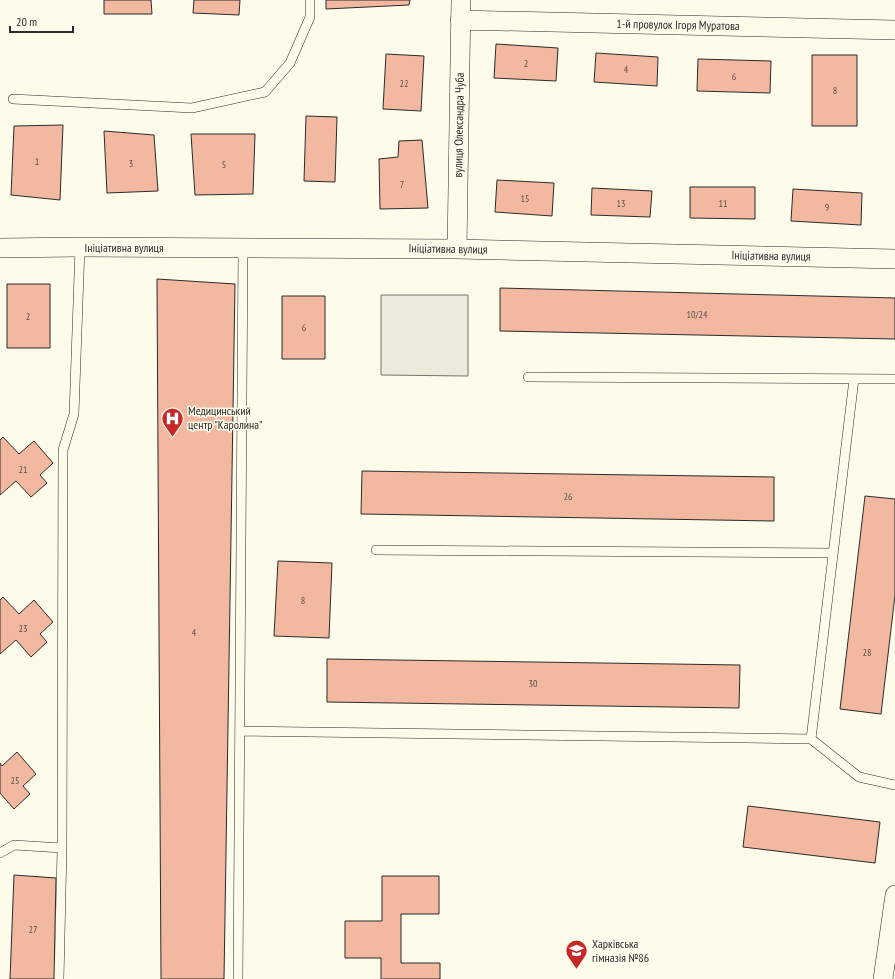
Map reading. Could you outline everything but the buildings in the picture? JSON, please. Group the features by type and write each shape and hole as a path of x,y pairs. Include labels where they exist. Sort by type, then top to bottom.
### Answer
{"street":[{"name":"вулиця Олександра Чуба","path":"457,249 461,0"},
{"name":"1-й провулок Ігоря Муратова","path":"460,20 895,30"},
{"name":"Ініціативна вулиця","path":"0,248 457,249 895,259"},
{"path":"883,979 895,895"}],"lane":[{"path":"13,99 192,108 264,92 290,63 310,17 310,0"},
{"path":"59,979 62,848 63,450 74,414 80,247"},
{"path":"238,979 243,248"},
{"path":"528,377 895,379"},
{"path":"811,739 854,379"},
{"path":"376,550 833,553"},
{"path":"240,731 811,739 859,777 895,785"},
{"path":"0,853 14,844 62,848"}],"shaded area":[{"path":"381,295 468,295 468,376 381,375"}],"place":[{"name":"Медицинський центр \"Каролина\"","path":"173,438"},
{"name":"Харківська гімназія №86","path":"577,970"}]}
